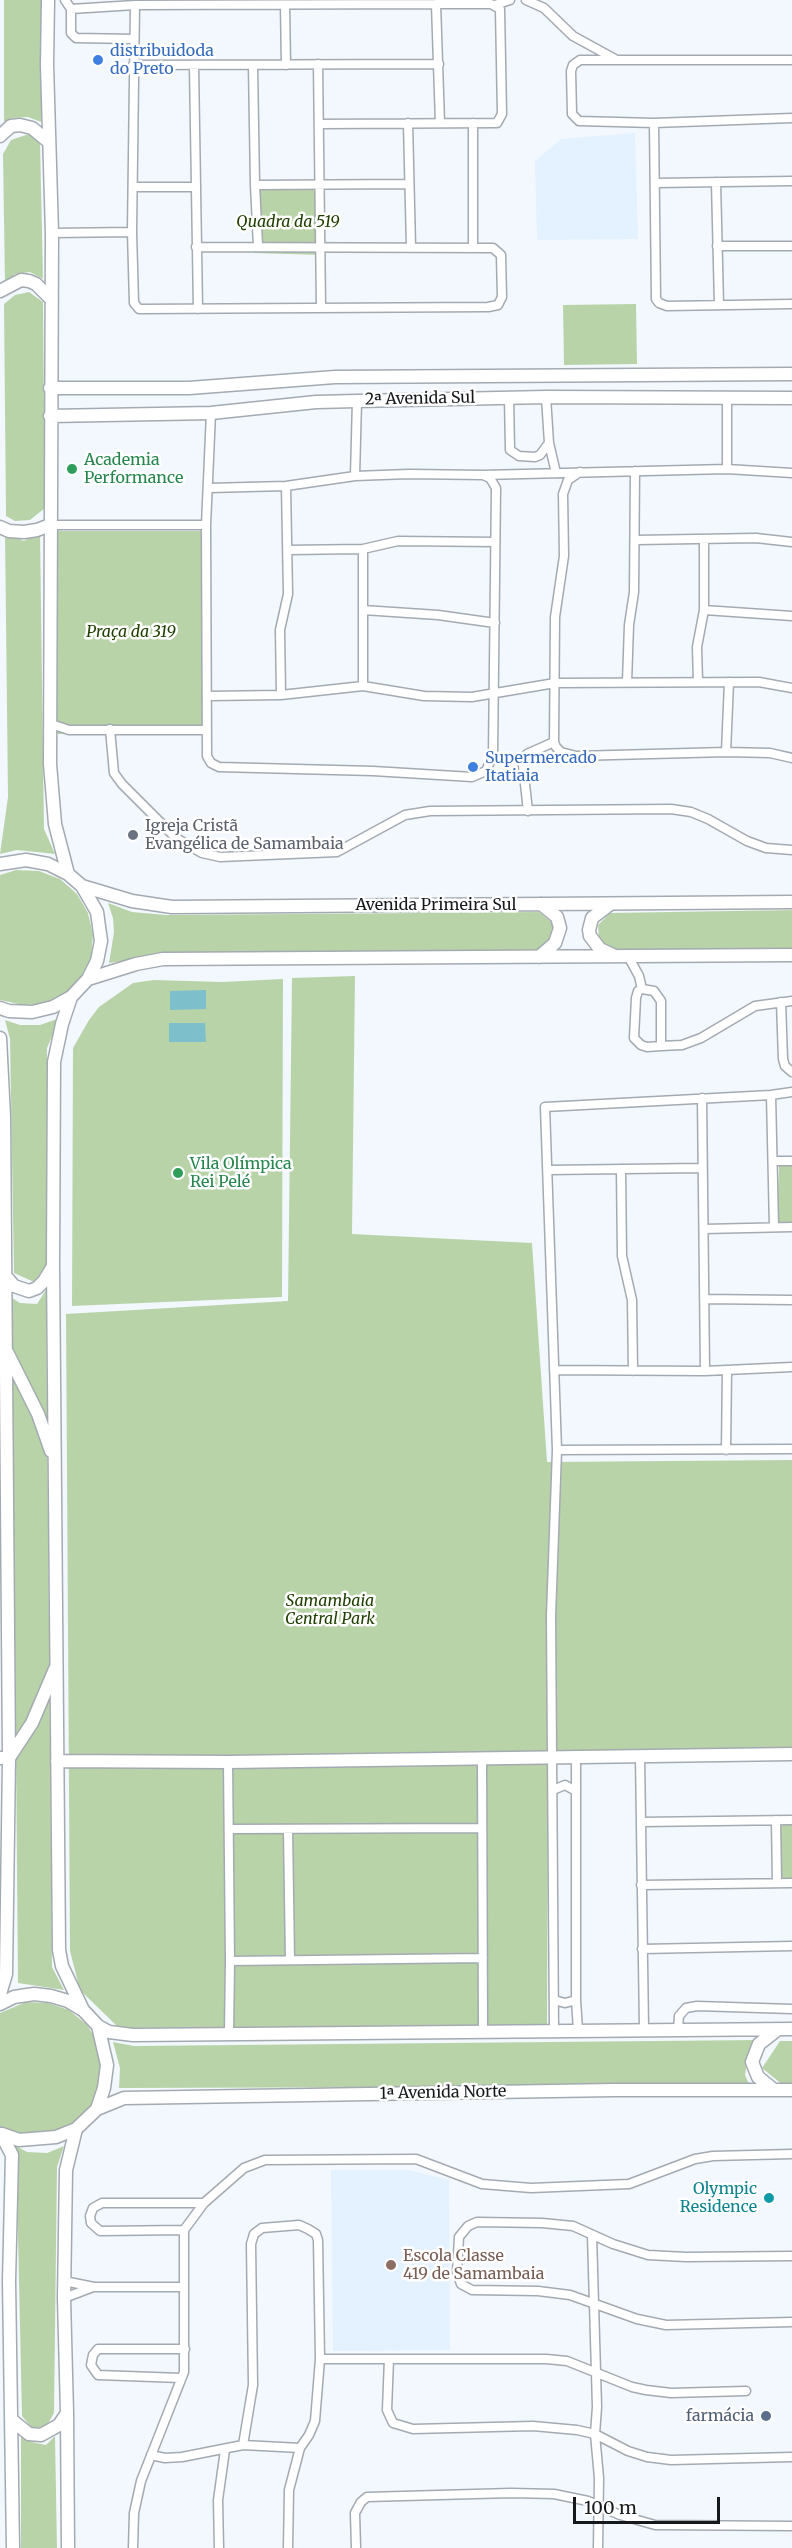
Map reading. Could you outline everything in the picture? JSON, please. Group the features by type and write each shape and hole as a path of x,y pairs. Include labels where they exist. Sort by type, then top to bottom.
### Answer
{"main road":[{"path":"48,0 52,232 50,298 51,775 55,824 68,874"},
{"path":"0,136 11,126 20,124 32,128 49,142"},
{"path":"0,291 21,280 29,281 50,298"},
{"path":"619,397 630,385 621,374"},
{"name":"2ᵃ Avenida Sul","path":"50,388 138,390 335,377 792,374"},
{"path":"438,377 430,391 438,400"},
{"name":"2ᵃ Avenida Sul","path":"50,416 211,413 316,402 357,401 546,397 792,398"},
{"path":"0,527 9,531 24,532 50,525"},
{"path":"0,864 26,860 48,864 68,874 82,886 97,912 101,941 97,961 88,979 71,997 53,1007 32,1012 9,1011 0,1008"},
{"name":"Avenida Primeira Sul","path":"82,886 132,901 172,907 792,902"},
{"path":"539,957 555,943 560,928 557,917 541,904"},
{"path":"609,904 592,918 589,930 590,936 600,949 615,956"},
{"path":"88,979 136,964 163,959 792,955"},
{"path":"71,997 62,1024 54,1062 53,1266 59,1950 68,1982 83,2010 98,2026 109,2032 122,2034 792,2029"},
{"path":"0,1038 3,1077 6,1974 0,1994"},
{"path":"4,1274 14,1286 28,1291 37,1288 44,1281 53,1266"},
{"path":"4,1345 38,1414 55,1461"},
{"path":"4,1758 32,1722 57,1666"},
{"path":"57,1761 228,1762 792,1754"},
{"path":"0,2004 14,1997 34,1994 51,1995 83,2010"},
{"path":"1,2133 19,2140 56,2137 76,2129 97,2109 104,2088 107,2065 98,2026"},
{"path":"774,2090 758,2077 752,2062 759,2044 778,2029"},
{"name":"1ᵃ Avenida Norte","path":"97,2109 123,2098 614,2090 792,2090"},
{"path":"68,2548 64,2298 66,2170 76,2129"},
{"path":"1,2133 12,2155 5,2295 12,2421 13,2548"},
{"path":"12,2421 29,2434 41,2435 58,2425 67,2413"}],"street":[{"path":"65,0 70,9 71,33 75,38 134,39"},
{"path":"70,9 135,5 495,5 510,0"},
{"path":"526,0 544,8 573,36 617,60"},
{"path":"436,4 440,123"},
{"path":"135,5 132,232 136,307 143,311 488,307 498,305 502,297 501,255 493,248 196,247"},
{"path":"285,5 285,65"},
{"path":"320,124 496,123 502,114 501,11 495,5"},
{"path":"792,60 580,60 573,65 571,71 572,114 586,122 654,123 792,118"},
{"path":"318,64 321,309"},
{"path":"133,65 438,64"},
{"path":"253,65 258,246"},
{"path":"194,66 198,309"},
{"path":"408,123 411,247"},
{"path":"472,123 473,247"},
{"path":"654,123 656,299 667,306 792,304"},
{"path":"656,183 792,181"},
{"path":"716,182 719,305"},
{"path":"255,185 409,184"},
{"path":"134,187 195,187"},
{"path":"52,232 132,232"},
{"path":"717,246 792,246"},
{"path":"546,397 549,443 556,473"},
{"path":"509,398 510,450 519,456 535,457 540,455 549,443"},
{"path":"727,398 727,469"},
{"path":"355,476 357,401"},
{"path":"211,413 206,525 207,756 219,767 373,771 472,777 486,771 491,763 494,694 496,488 490,478 483,475"},
{"path":"209,488 286,486 355,476 727,469 792,473"},
{"path":"627,682 636,540 635,471"},
{"path":"580,472 568,480 563,494 564,556 555,617 554,742 561,752 576,756 770,753 792,758"},
{"path":"281,695 280,630 288,594 286,486"},
{"path":"50,525 206,525"},
{"path":"636,540 704,541 756,538 792,542"},
{"path":"698,682 697,647 704,610 704,541"},
{"path":"288,550 363,549 398,542 495,542"},
{"path":"363,549 363,686"},
{"path":"363,610 438,615 495,623"},
{"path":"704,610 792,616"},
{"path":"208,696 281,695 363,686 424,696 472,697 555,683 627,682 759,682 792,688"},
{"path":"726,752 729,682"},
{"path":"51,724 69,730 207,730"},
{"path":"110,729 114,773 122,784 157,822 176,838 202,853 220,856 337,852 405,815 430,811 671,809 708,819 747,841 766,848 792,850"},
{"path":"51,738 69,730"},
{"path":"528,811 523,766 527,754 554,742"},
{"path":"628,956 639,976 642,989"},
{"path":"661,1046 661,1000 654,991 642,989 638,991 636,998 634,1038 647,1047 682,1045 701,1038 755,1006 792,1001"},
{"path":"781,1002 783,1059 785,1066 792,1072"},
{"path":"554,2030 551,1616 557,1450 546,1107 792,1092"},
{"path":"771,1095 774,1227"},
{"path":"702,1098 705,1371"},
{"path":"774,1161 792,1161"},
{"path":"548,1170 701,1168"},
{"path":"621,1169 622,1256 632,1300 633,1371"},
{"path":"704,1229 792,1227"},
{"path":"704,1299 792,1300"},
{"path":"554,1371 705,1371 792,1367"},
{"path":"726,1450 727,1370"},
{"path":"557,1450 792,1449"},
{"path":"640,1756 644,2029"},
{"path":"576,1757 578,2030"},
{"path":"482,1758 483,2031"},
{"path":"228,1762 229,2034"},
{"path":"553,1790 565,1785 576,1791"},
{"path":"776,1820 777,1883"},
{"path":"641,1822 792,1820"},
{"path":"229,1829 482,1828"},
{"path":"288,1829 290,1960"},
{"path":"641,1885 792,1883"},
{"path":"642,1949 792,1947"},
{"path":"230,1961 483,1958"},
{"path":"554,2000 570,2003 576,2000"},
{"path":"678,2029 679,2016 686,2008 792,2009"},
{"path":"133,2548 136,2498 184,2372 184,2230 204,2203 244,2169 265,2160 416,2159 482,2184 531,2188 629,2184 704,2157 792,2154"},
{"path":"184,2230 100,2231 91,2223 90,2216 93,2208 102,2203 204,2203"},
{"path":"792,2256 648,2255 632,2252 564,2225 477,2222 468,2226 459,2237 457,2272 461,2284 472,2290 538,2291 570,2295 637,2319 666,2325 792,2322"},
{"path":"243,2445 253,2385 251,2244 254,2234 262,2228 299,2225 316,2235 319,2255 320,2359 315,2421 300,2448 289,2490 288,2548"},
{"path":"592,2235 596,2373 595,2434 599,2506 598,2548"},
{"path":"64,2281 94,2287 183,2287"},
{"path":"64,2298 94,2287"},
{"path":"181,2378 98,2375 91,2365 93,2355 98,2349 185,2349"},
{"path":"320,2359 546,2359 567,2361 646,2390 746,2391"},
{"path":"388,2359 387,2410 390,2420 397,2425 413,2429 533,2426 563,2428 595,2434 628,2451 647,2457 716,2460 792,2457"},
{"path":"151,2455 165,2458 225,2450 243,2445 300,2448"},
{"path":"219,2548 218,2500 225,2450"},
{"path":"356,2548 355,2513 361,2502 368,2497 554,2494 577,2497 654,2525 792,2526"}],"shaded area":[{"path":"635,133 638,239 537,240 535,161 561,139"},
{"name":"Escola Classe 419 de Samambaia","path":"331,2170 408,2170 449,2180 450,2350 333,2351"}],"green space":[{"path":"4,0 42,0 41,122 28,117 12,118 4,122"},
{"path":"32,133 40,142 43,279 30,272 15,274 5,285 3,154 11,140"},
{"name":"Quadra da 519","path":"322,189 322,255 254,253 254,190"},
{"path":"29,292 43,302 45,508 30,520 15,521 6,516 4,304 15,295"},
{"path":"636,304 637,364 564,365 563,305"},
{"name":"Praça da 319","path":"55,531 206,531 207,734 55,734"},
{"path":"5,532 24,541 40,532 44,829 55,854 17,850 0,854 8,797"},
{"path":"16,870 39,871 60,879 77,894 88,913 93,935 91,957 81,977 65,993 45,1003 23,1005 0,1000 0,875"},
{"path":"108,903 132,912 166,915 539,912 555,925 556,942 542,950 160,956 109,963 114,932 113,918"},
{"path":"792,910 792,951 617,952 599,940 598,925 610,913"},
{"name":"Samambaia Central Park","path":"355,976 352,1234 532,1243 547,1462 792,1460 792,1751 548,1754 547,2025 119,2028 80,1990 70,1951 66,1314 288,1301 292,978"},
{"name":"Vila Olímpica Rei Pelé","path":"283,979 282,1297 72,1306 73,1048 89,1020 99,1007 133,983 154,980 222,982"},
{"path":"60,1018 47,1048 47,1264 34,1282 14,1273 10,1039 5,1020 20,1025 40,1025"},
{"path":"779,1166 792,1166 792,1230 777,1230"},
{"path":"46,1290 52,1967 64,1990 18,1983 12,1298 20,1303 37,1304"},
{"path":"781,1825 792,1825 792,1885 781,1885"},
{"path":"26,2002 48,2003 69,2010 87,2025 99,2044 104,2067 101,2090 90,2110 74,2126 52,2135 29,2137 8,2131 0,2126 0,2013"},
{"path":"758,2040 748,2057 745,2075 750,2086 119,2088 120,2068 113,2042 134,2046"},
{"path":"780,2041 792,2041 792,2086 784,2086 762,2068"},
{"path":"16,2146 27,2152 47,2153 64,2146 57,2167 54,2413 46,2427 31,2427 22,2416"},
{"path":"21,2436 32,2442 46,2445 55,2436 57,2548 21,2548"}],"water":[{"path":"206,990 206,1009 170,1010 170,991"},
{"path":"169,1023 205,1023 206,1042 169,1042"}],"place":[{"name":"distribuidoda do Preto","path":"98,60"},
{"name":"Academia Performance","path":"72,469"},
{"name":"Supermercado Itatiaia","path":"473,767"},
{"name":"Igreja Cristã Evangélica de Samambaia","path":"133,835"},
{"name":"Vila Olímpica Rei Pelé","path":"178,1173"},
{"name":"Olympic Residence","path":"769,2198"},
{"name":"Escola Classe 419 de Samambaia","path":"391,2265"},
{"name":"farmácia","path":"766,2416"}]}
